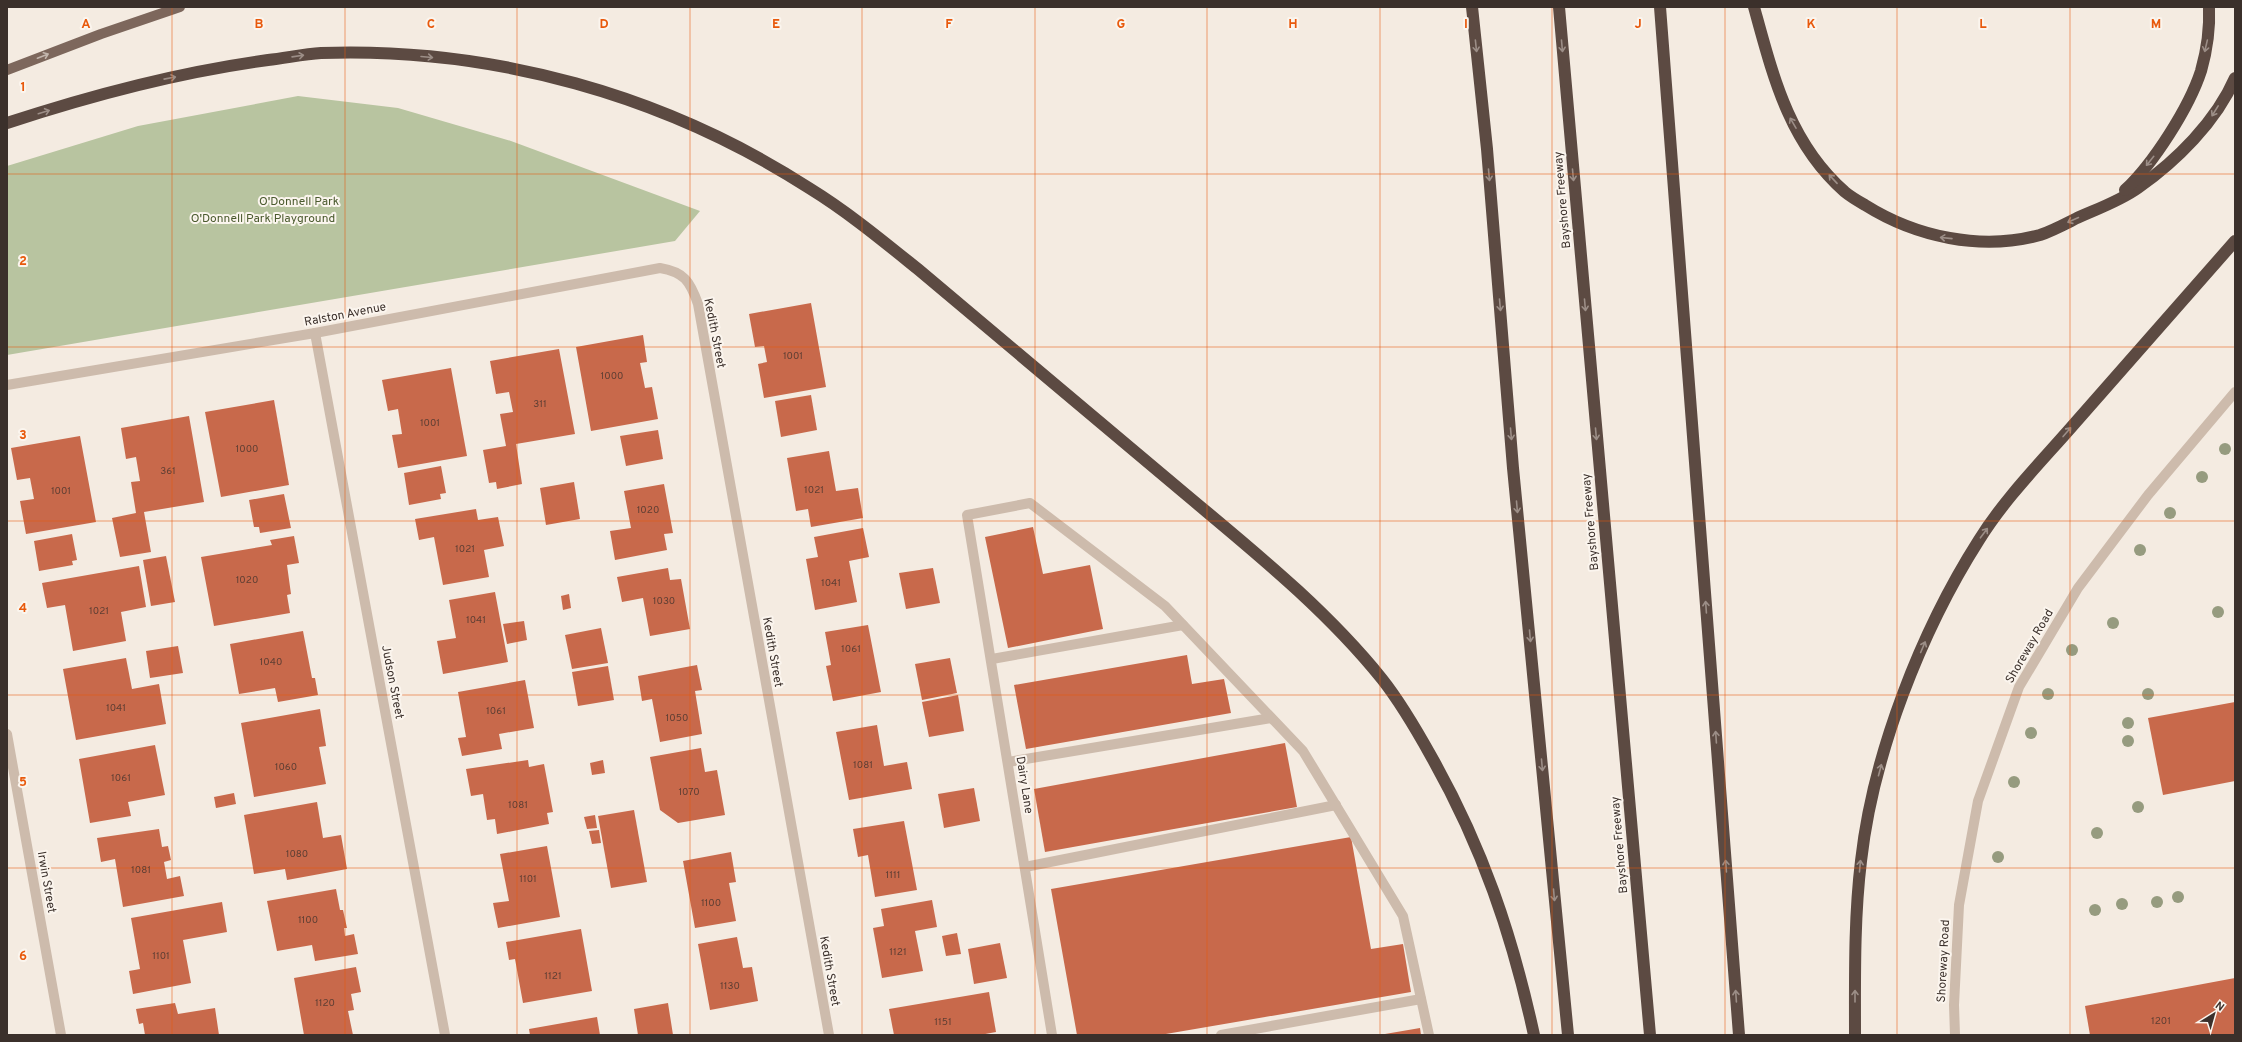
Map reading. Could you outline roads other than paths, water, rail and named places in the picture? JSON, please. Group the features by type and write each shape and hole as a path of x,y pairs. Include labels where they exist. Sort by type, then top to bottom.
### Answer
{"highway":[{"path":"1472,7 1487,149 1513,468 1568,1035"},
{"name":"Bayshore Freeway","path":"1558,7 1650,1035"},
{"path":"1660,7 1739,1035"},
{"path":"1754,7 1769,63 1787,113 1812,157 1846,192 1886,218 1941,237 1991,241 2040,235 2137,189 2176,156 2208,122 2235,78"},
{"path":"2108,204 2134,182 2150,161 2182,110 2200,71 2210,30 2209,7"},
{"path":"7,123 99,95 165,78 242,63 320,53 397,54 476,61 555,77 626,99 694,126 754,155 809,188 864,226 919,270 1259,556 1348,639 1383,680 1414,725 1444,778 1473,838 1496,895 1518,962 1534,1035"},
{"path":"1855,1035 1855,920 1861,859 1870,807 1884,753 1902,697 1948,593 1980,539 2016,491 2235,241"}],"main road":[{"path":"7,70 101,34 180,7"}],"street":[{"name":"Ralston Avenue","path":"7,385 315,333 660,268 673,270 684,276"},
{"name":"Kedith Street","path":"684,276 693,290 698,304 828,1035"},
{"name":"Judson Street","path":"315,333 445,1035"},
{"name":"Shoreway Road","path":"1954,1035 1959,905 1978,801 2019,687 2078,588 2148,495 2235,392"},
{"name":"Dairy Lane","path":"1052,1035 992,659 967,515 1030,503 1164,606 1183,625"},
{"path":"992,659 1183,625 1303,751 1403,916 1429,1035"},
{"path":"1008,762 1272,718"},
{"name":"Irwin Street","path":"7,734 61,1035"},
{"path":"1025,867 1336,805"},
{"path":"1221,1035 1422,999"}],"park label":[{"name":"O'Donnell Park","path":"299,201"},
{"name":"O'Donnell Park Playground","path":"263,218"}]}
